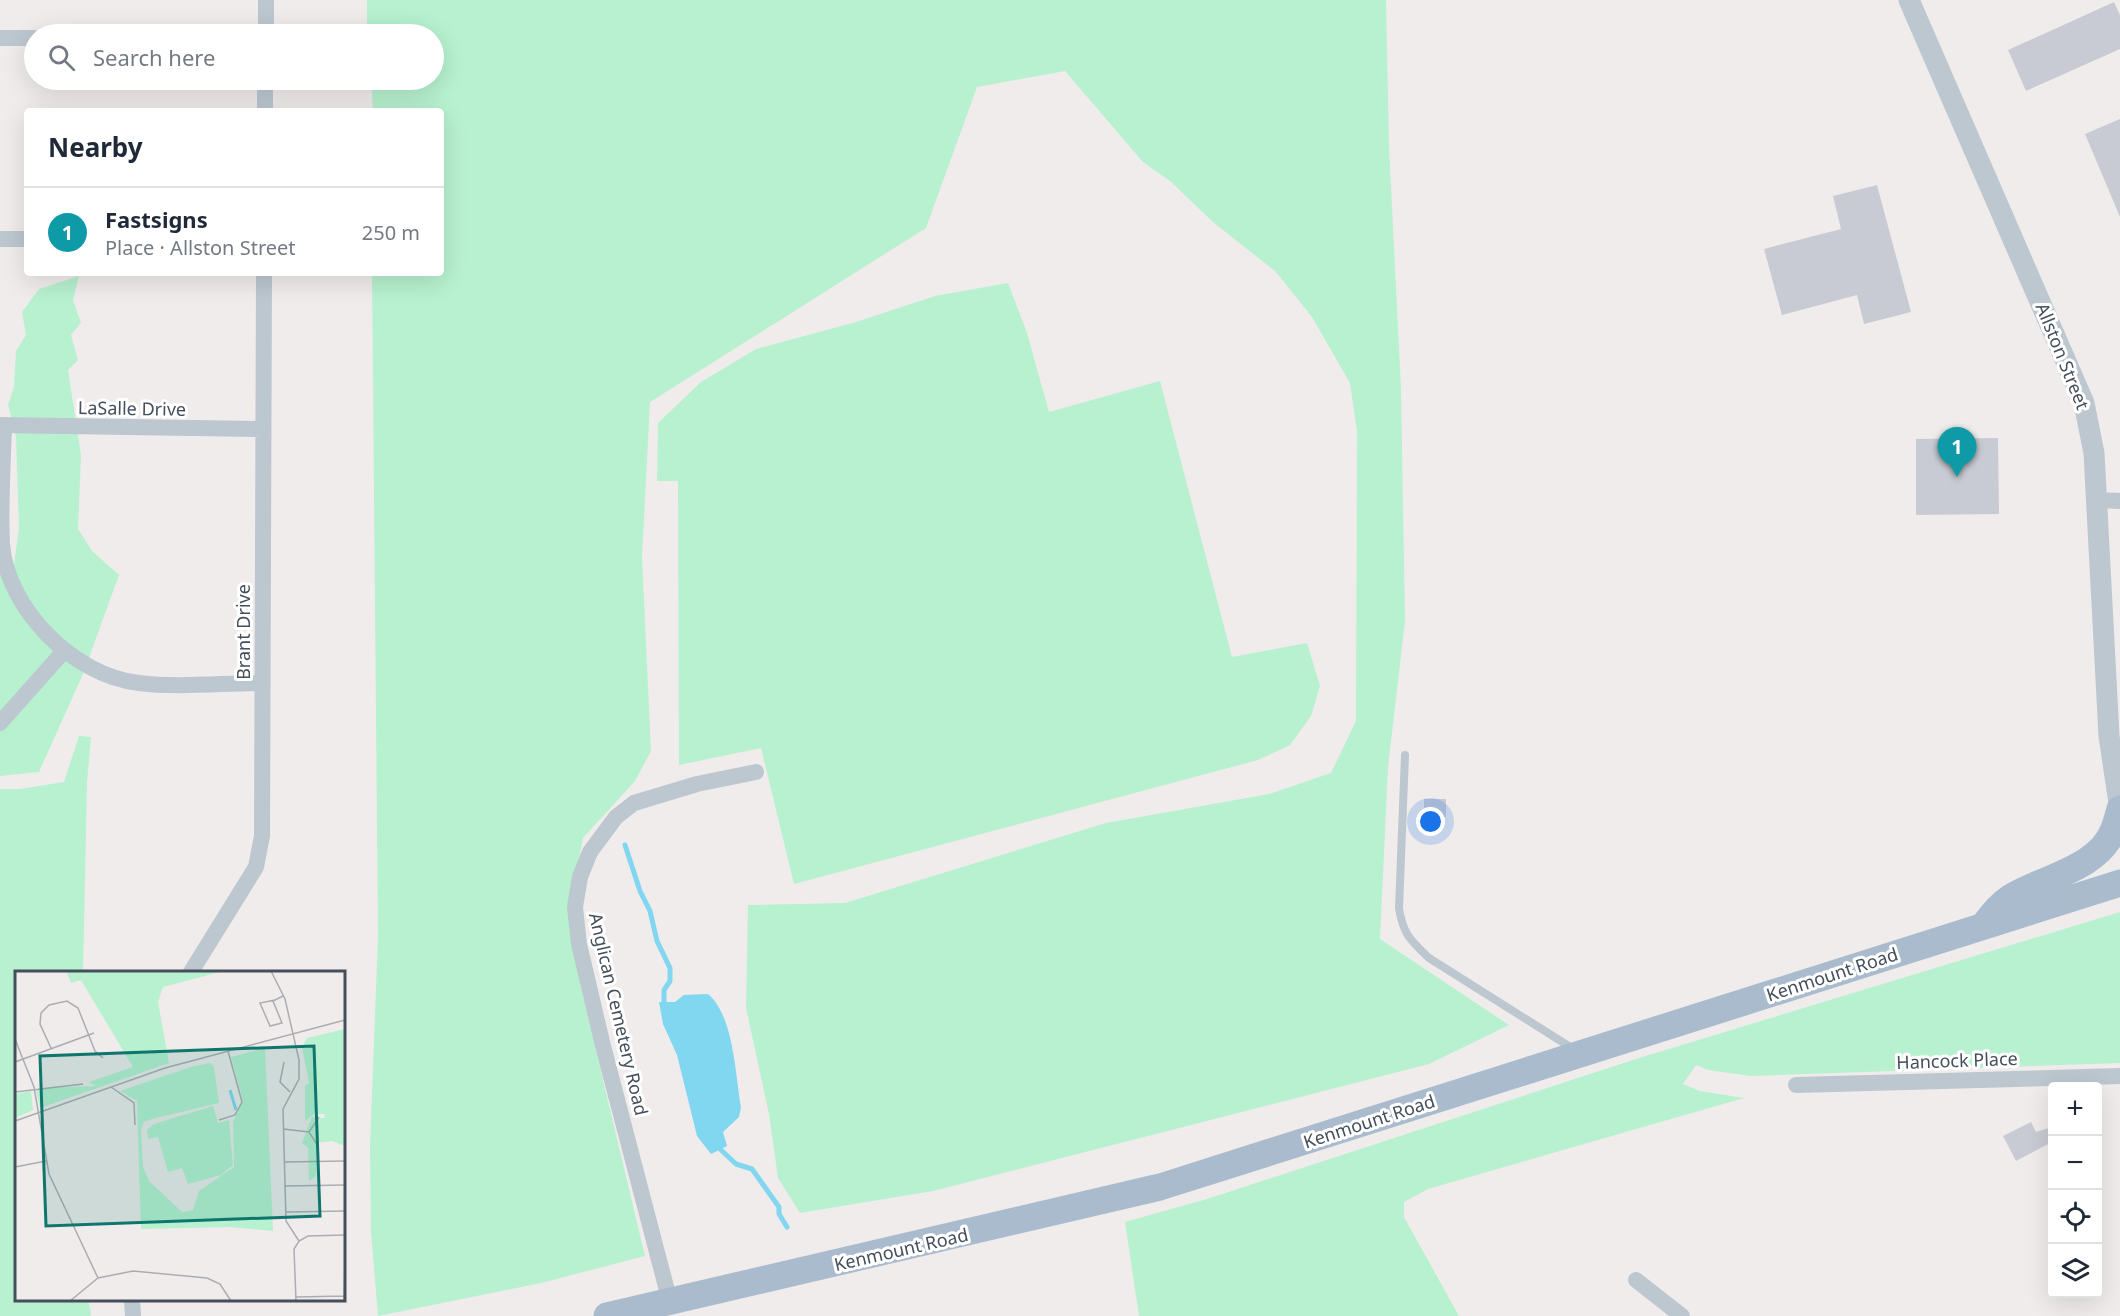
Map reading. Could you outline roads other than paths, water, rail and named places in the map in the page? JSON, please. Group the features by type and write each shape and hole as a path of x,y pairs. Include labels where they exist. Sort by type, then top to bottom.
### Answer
{"main road":[{"path":"1984,926 1995,910 2009,898 2075,869 2095,854 2113,834 2120,809"},
{"name":"Kenmount Road","path":"607,1316 1160,1187 2120,883"}],"street":[{"path":"266,0 266,24"},
{"name":"Allston Street","path":"1909,0 2077,384 2091,437 2097,500 2109,736 2120,809"},
{"path":"0,38 24,38"},
{"path":"265,90 265,108"},
{"path":"0,239 24,239"},
{"name":"Brant Drive","path":"199,970 256,867 262,836 264,276"},
{"path":"2,425 2,545 13,584 33,619 63,651 104,674 138,683 262,683"},
{"name":"LaSalle Drive","path":"2,425 263,429"},
{"path":"2097,500 2120,501"},
{"path":"0,723 63,651"},
{"name":"Anglican Cemetery Road","path":"670,1302 602,1042 579,944 575,907 580,877 590,852 616,817 634,803 696,784 756,772"},
{"name":"Hancock Place","path":"1796,1085 2120,1076"},
{"path":"1636,1280 1682,1316"},
{"path":"132,1301 133,1316"}],"lane":[{"path":"1405,755 1399,908 1402,928 1410,941 1429,958 1580,1053"}],"water":[{"path":"708,994 717,1004 728,1031 741,1107 739,1117 723,1132 727,1146 711,1154 697,1136 677,1055 663,1024 659,1002 675,1002 684,995"}],"waterway":[{"path":"625,845 640,891 650,911 657,941 670,968 670,981 664,990 664,1002"},
{"path":"720,1149 736,1164 752,1169 779,1207 779,1214 787,1227"}],"place":[{"name":"Fastsigns","path":"1957,477"}]}
